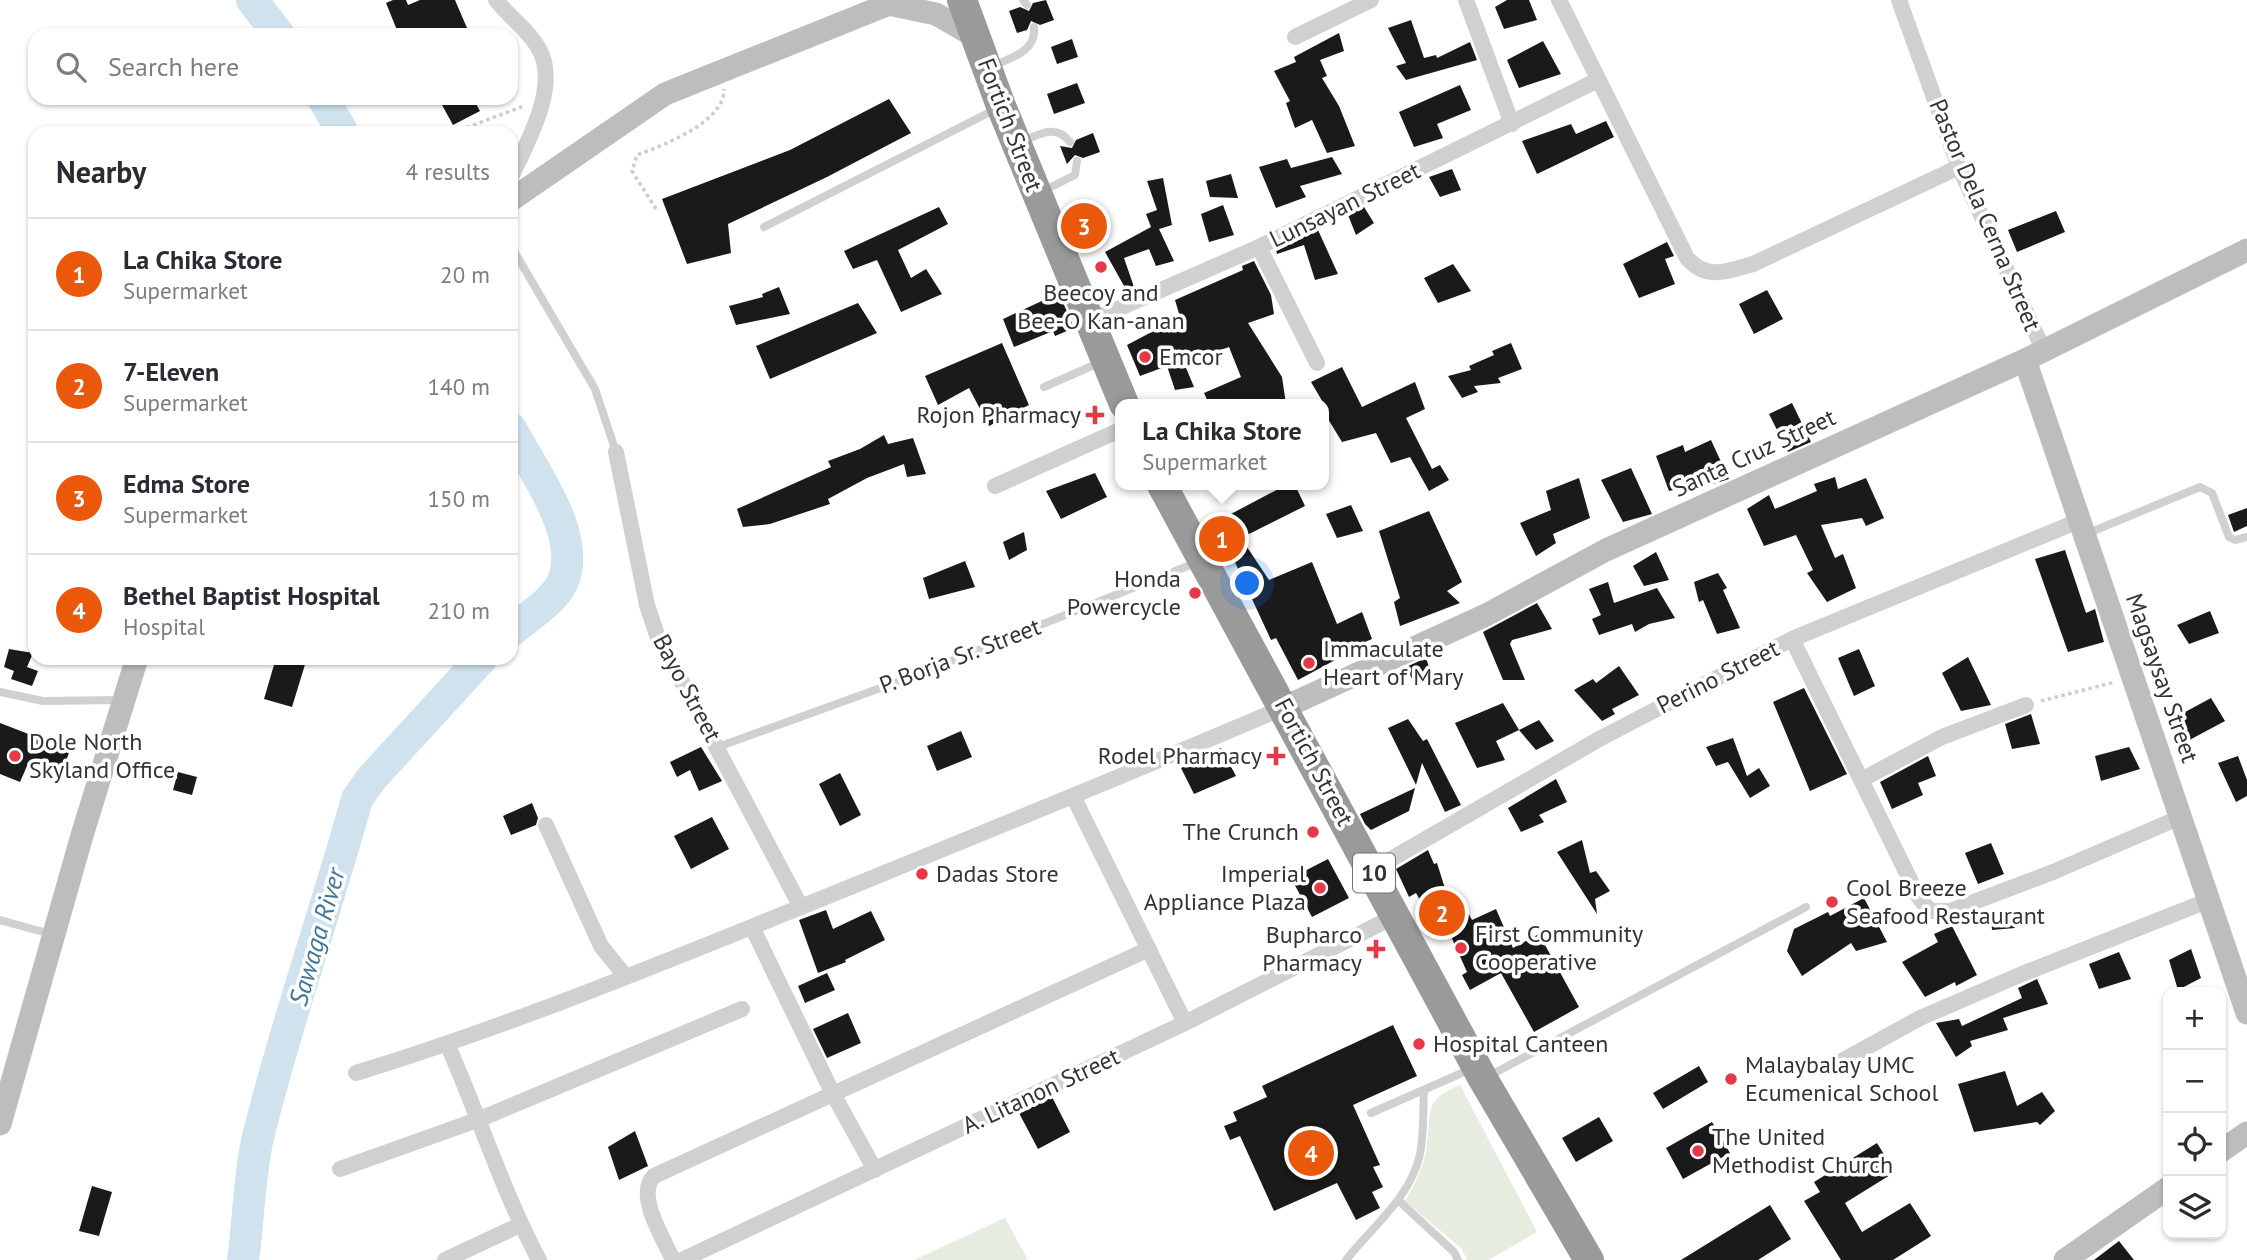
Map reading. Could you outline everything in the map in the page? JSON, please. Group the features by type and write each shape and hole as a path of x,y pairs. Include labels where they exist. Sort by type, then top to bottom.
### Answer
{"highway":[{"name":"Fortich Street","path":"963,0 1001,106 1122,399"},
{"name":"Fortich Street","path":"1165,490 1201,561 1285,707 1480,1073 1588,1260"}],"street":[{"path":"496,0 539,48 545,62 546,80 539,107 518,160"},
{"path":"1295,37 1371,0"},
{"path":"1466,0 1512,124"},
{"path":"1559,0 1687,258 1703,271 1721,274 1753,264 1959,167"},
{"name":"Pastor Dela Cerna Street","path":"1899,0 1959,167 2034,355"},
{"path":"518,195 665,93 896,2 936,14 975,37"},
{"name":"Lunsayan Street","path":"1088,322 1259,247 1598,80"},
{"path":"1259,247 1317,363"},
{"name":"Santa Cruz Street","path":"1285,707 1486,615 1606,550 2034,355 2247,250"},
{"name":"Magsaysay Street","path":"2034,355 2083,527 2247,1013"},
{"path":"995,486 1115,433"},
{"name":"Bayo Street","path":"616,452 648,605 657,635 801,907"},
{"name":"Perino Street","path":"1372,870 1601,738 1793,639 2083,527"},
{"path":"1793,639 1923,906 1930,911 1939,912 2053,872 2181,817"},
{"path":"0,1124 135,665"},
{"path":"1861,780 1942,737 2026,705"},
{"path":"355,1073 447,1045 625,977 1073,798 1285,707"},
{"path":"1073,798 1185,1023"},
{"path":"546,825 601,946 625,977"},
{"path":"1829,1068 1920,1018 2022,974 2207,901"},
{"name":"A. Litanon Street","path":"682,1260 1185,1023 1397,915"},
{"path":"752,927 832,1093 875,1170"},
{"path":"673,1260 645,1197 649,1181 832,1093 1149,949"},
{"path":"340,1169 480,1119 742,1009"},
{"path":"447,1045 480,1119 520,1225 539,1260"},
{"path":"2226,1148 2247,1133"},
{"path":"2065,1260 2163,1191"},
{"path":"444,1260 520,1225"}],"lane":[{"path":"988,69 1028,48 1034,37 1034,27"},
{"path":"764,227 1001,106"},
{"path":"1016,143 1051,131 1062,134 1070,142"},
{"path":"1037,194 1070,180 1077,171 1077,161"},
{"path":"518,258 595,389 616,452"},
{"path":"1044,387 1104,360"},
{"path":"2083,527 2200,487 2212,493 2229,537 2235,540 2247,537"},
{"name":"P. Borja Sr. Street","path":"718,747 908,678 1201,561"},
{"path":"0,692 43,701 124,700"},
{"path":"1371,1113 1424,1090 1480,1073 1806,907"},
{"path":"0,920 54,935"},
{"path":"1346,1260 1398,1200 1411,1180 1420,1155 1424,1090"},
{"path":"1398,1200 1454,1252 1458,1260"}],"path":[{"path":"656,209 632,171 637,155 659,147 716,114 724,98 723,70"},
{"path":"471,126 531,104 539,107"},
{"path":"2026,705 2134,678"}],"shaded area":[{"path":"1460,1085 1537,1232 1489,1260 1467,1260 1462,1249 1405,1201 1418,1177 1424,1158 1434,1103 1447,1091"},
{"path":"1005,1218 1028,1260 914,1260"}],"building":[{"path":"406,0 408,5 420,0 455,0 467,28 396,28 386,3"},
{"path":"1046,0 1054,20 1040,25 1031,21 1027,30 1017,33 1009,11 1020,7 1029,11 1033,3"},
{"path":"1507,0 1529,0 1537,20 1504,29 1495,7"},
{"path":"1411,20 1424,58 1436,55 1437,58 1470,42 1477,60 1406,80 1396,66 1406,63 1388,28"},
{"path":"1339,33 1344,51 1320,60 1327,76 1322,78 1339,106 1355,146 1327,153 1312,120 1295,128 1286,103 1290,101 1274,71 1296,62 1294,57"},
{"path":"1072,39 1078,57 1057,64 1051,47"},
{"path":"1543,41 1561,74 1519,88 1507,60"},
{"path":"1077,83 1085,103 1054,114 1047,94"},
{"path":"1460,85 1471,110 1437,124 1443,138 1414,147 1399,112"},
{"path":"889,99 911,133 728,224 731,253 687,264 662,199 790,150"},
{"path":"442,105 477,105 480,111 453,125"},
{"path":"1606,121 1614,137 1537,174 1522,141 1571,124 1576,134"},
{"path":"1093,133 1100,152 1083,158 1075,155 1067,164 1060,146 1072,148 1076,140"},
{"path":"1332,157 1342,174 1300,186 1306,197 1276,208 1259,167 1287,159 1291,168"},
{"path":"1452,169 1461,190 1440,197 1429,177"},
{"path":"1231,174 1238,198 1210,197 1206,181"},
{"path":"1163,178 1172,225 1159,229 1174,261 1156,266 1149,249 1124,258 1135,290 1128,293 1105,252 1151,227 1146,214 1157,210 1147,181"},
{"path":"1223,205 1234,235 1209,242 1201,214"},
{"path":"939,207 948,224 898,250 911,278 926,269 942,294 901,312 877,260 853,269 844,251"},
{"path":"1364,207 1374,223 1356,235 1348,215"},
{"path":"2056,211 2065,232 2017,252 2008,230"},
{"path":"1318,230 1338,274 1315,280 1304,245 1277,254 1276,250"},
{"path":"1667,242 1674,256 1665,259 1675,284 1639,298 1623,264"},
{"path":"1254,261 1271,295 1274,314 1248,323 1282,377 1285,399 1207,399 1204,393 1241,377 1229,347 1184,363 1194,387 1175,390 1167,366 1140,376 1127,345 1180,317 1175,300 1243,270 1242,266"},
{"path":"1453,264 1471,291 1438,303 1424,278"},
{"path":"779,287 790,314 736,325 729,306 763,297 762,294"},
{"path":"1767,290 1783,319 1754,334 1739,304"},
{"path":"1059,293 1074,328 1055,336 1053,331 1014,347 1003,319"},
{"path":"858,303 877,333 770,379 756,346"},
{"path":"1002,343 1029,405 989,426 969,388 938,405 925,376"},
{"path":"1511,343 1522,369 1498,378 1501,383 1474,386 1478,392 1462,398 1448,376 1471,370 1469,366 1494,355 1492,351"},
{"path":"1342,367 1362,407 1415,382 1425,409 1406,418 1432,469 1440,465 1449,480 1429,491 1410,457 1391,463 1376,433 1342,442 1329,421 1329,399 1321,399 1311,382"},
{"path":"1792,403 1811,442 1788,452 1769,414"},
{"path":"884,435 888,444 913,438 926,474 907,477 904,464 867,478 828,499 830,504 770,524 743,527 737,509 831,467 828,461 860,449"},
{"path":"1711,440 1729,479 1704,487 1702,483 1669,491 1656,456 1683,445 1685,452"},
{"path":"1631,468 1652,514 1623,522 1601,480"},
{"path":"1095,473 1107,497 1061,519 1046,491"},
{"path":"1835,477 1838,489 1866,478 1884,518 1866,526 1862,518 1821,525 1835,558 1843,554 1856,588 1827,602 1807,573 1813,570 1796,535 1764,546 1747,509 1769,495 1775,509 1817,491 1814,484"},
{"path":"1579,478 1590,518 1553,534 1556,543 1536,556 1520,523 1551,510 1546,491"},
{"path":"1276,490 1297,490 1305,506 1241,538 1269,580 1312,562 1337,624 1362,612 1372,639 1335,655 1337,659 1298,680 1276,638 1271,640 1227,545 1222,548 1210,525"},
{"path":"1351,505 1363,531 1337,538 1326,514"},
{"path":"2247,508 2247,526 2234,532 2228,515"},
{"path":"1429,511 1462,582 1447,591 1460,603 1400,626 1394,602 1400,598 1379,531"},
{"path":"1024,532 1027,550 1009,560 1003,542"},
{"path":"2065,550 2086,613 2095,609 2104,642 2068,652 2035,559"},
{"path":"1656,552 1669,580 1644,586 1633,566"},
{"path":"965,561 975,587 929,599 923,578"},
{"path":"1718,573 1727,588 1723,590 1740,628 1717,634 1703,600 1699,602 1694,582"},
{"path":"1608,582 1614,603 1657,588 1675,618 1649,624 1635,632 1632,624 1599,635 1592,619 1601,615 1589,589"},
{"path":"1537,603 1552,629 1512,640 1510,644 1525,680 1503,680 1483,632"},
{"path":"2210,611 2219,633 2189,644 2177,625"},
{"path":"9,649 28,652 27,667 38,671 32,686 11,679 14,671 4,667"},
{"path":"1859,649 1875,686 1854,696 1838,658"},
{"path":"1968,657 1991,705 1961,711 1942,673"},
{"path":"1426,658 1431,673 1412,679 1406,667"},
{"path":"274,665 305,665 292,707 264,699"},
{"path":"1619,666 1639,695 1612,709 1615,714 1602,721 1574,690 1593,679 1596,683"},
{"path":"1804,688 1847,774 1810,791 1773,702"},
{"path":"2211,698 2225,721 2182,744 2174,718"},
{"path":"1503,703 1519,730 1496,741 1505,760 1477,768 1455,723"},
{"path":"2031,714 2040,744 2012,749 2005,724"},
{"path":"1408,719 1423,741 1427,739 1461,805 1445,812 1422,763 1416,785 1388,728"},
{"path":"1539,720 1554,741 1536,750 1519,730"},
{"path":"0,723 70,750 60,778 27,766 20,782 0,774"},
{"path":"961,731 972,757 937,771 927,746"},
{"path":"1733,738 1747,776 1759,768 1770,786 1750,798 1728,762 1716,766 1706,747"},
{"path":"701,747 722,781 699,791 690,770 677,777 670,762"},
{"path":"2129,747 2140,769 2101,781 2095,756"},
{"path":"1221,748 1236,776 1194,794 1181,768"},
{"path":"1928,756 1936,776 1918,783 1923,795 1892,809 1880,782"},
{"path":"2238,756 2247,780 2247,796 2236,802 2218,763"},
{"path":"178,772 197,777 192,795 173,790"},
{"path":"840,773 861,815 840,826 819,784"},
{"path":"1556,779 1567,802 1539,815 1544,822 1521,832 1508,808"},
{"path":"1415,788 1409,811 1371,830 1365,824 1360,814"},
{"path":"532,803 538,818 536,825 511,835 503,816"},
{"path":"712,817 729,849 691,869 674,836"},
{"path":"1582,840 1590,873 1596,871 1610,891 1595,899 1597,914 1557,852"},
{"path":"1991,843 2004,874 1978,884 1965,853"},
{"path":"1428,850 1434,864 1437,863 1448,898 1457,893 1472,920 1496,909 1513,948 1539,934 1579,1007 1534,1032 1501,973 1470,990 1462,975 1467,972 1446,925 1437,930 1416,893 1409,897 1396,869"},
{"name":"Imperial Appliance Plaza","path":"1328,859 1349,898 1312,917 1291,878"},
{"path":"1864,898 1887,942 1856,951 1851,943 1802,976 1787,951 1794,929 1828,912 1830,916"},
{"path":"826,910 833,929 871,911 885,940 845,960 846,962 818,973 799,920"},
{"path":"2009,910 2015,928 1992,930 1991,917"},
{"path":"1952,926 1977,975 1956,986 1955,982 1925,997 1902,962 1938,942 1934,934"},
{"path":"2191,949 2201,978 2184,987 2177,987 2169,960"},
{"path":"2119,952 2131,979 2099,989 2089,964"},
{"path":"827,973 835,990 805,1003 798,986"},
{"path":"2037,979 2048,1004 2003,1018 2008,1030 1970,1041 1972,1046 1956,1057 1936,1023 1959,1019 1962,1026 2022,998 2018,988"},
{"path":"848,1013 861,1043 827,1058 813,1029"},
{"path":"1393,1025 1417,1076 1353,1105 1380,1165 1373,1167 1383,1187 1372,1192 1380,1208 1356,1220 1337,1183 1274,1211 1240,1136 1230,1140 1224,1126 1237,1121 1233,1112 1267,1097 1262,1086"},
{"path":"1699,1066 1708,1082 1663,1109 1653,1093"},
{"path":"2005,1071 2017,1106 2042,1092 2055,1111 2040,1125 2037,1122 1974,1132 1958,1084"},
{"path":"1052,1097 1070,1132 1038,1149 1019,1113"},
{"path":"1599,1117 1613,1141 1576,1162 1562,1138"},
{"name":"The United Methodist Church","path":"1712,1122 1730,1153 1683,1179 1666,1148"},
{"path":"635,1131 648,1166 619,1180 608,1147"},
{"path":"1877,1143 1895,1172 1845,1203 1862,1232 1910,1203 1931,1236 1893,1260 1841,1260 1804,1201 1820,1192 1814,1182"},
{"path":"92,1186 112,1192 99,1236 79,1231"},
{"path":"1770,1205 1791,1239 1758,1260 1681,1260"},
{"path":"2119,1241 2134,1260 2094,1260"}],"waterway":[{"name":"Sawaga River","path":"252,0 274,28"},
{"name":"Sawaga River","path":"327,105 339,126"},
{"name":"Sawaga River","path":"518,441 553,504 566,545 567,565 558,590 518,626"},
{"name":"Sawaga River","path":"243,1260 259,1133 357,799 371,779 476,665"}],"place":[{"name":"Edma Store","path":"1084,226"},
{"name":"Beecoy and Bee-O Kan-anan","path":"1101,267"},
{"name":"Emcor","path":"1145,357"},
{"name":"Rojon Pharmacy","path":"1095,415"},
{"name":"La Chika Store","path":"1222,539"},
{"name":"Honda Powercycle","path":"1195,593"},
{"name":"Immaculate Heart of Mary","path":"1309,663"},
{"name":"Dole North Skyland Office","path":"15,756"},
{"name":"Rodel Pharmacy","path":"1276,756"},
{"name":"The Crunch","path":"1313,832"},
{"name":"Dadas Store","path":"922,874"},
{"name":"Imperial Appliance Plaza","path":"1320,888"},
{"name":"Cool Breeze Seafood Restaurant","path":"1832,902"},
{"name":"7-Eleven","path":"1442,913"},
{"name":"First Community Cooperative","path":"1461,948"},
{"name":"Bupharco Pharmacy","path":"1376,949"},
{"name":"Hospital Canteen","path":"1419,1044"},
{"name":"Malaybalay UMC Ecumenical School","path":"1731,1079"},
{"name":"The United Methodist Church","path":"1698,1151"},
{"name":"Bethel Baptist Hospital","path":"1311,1153"}]}
